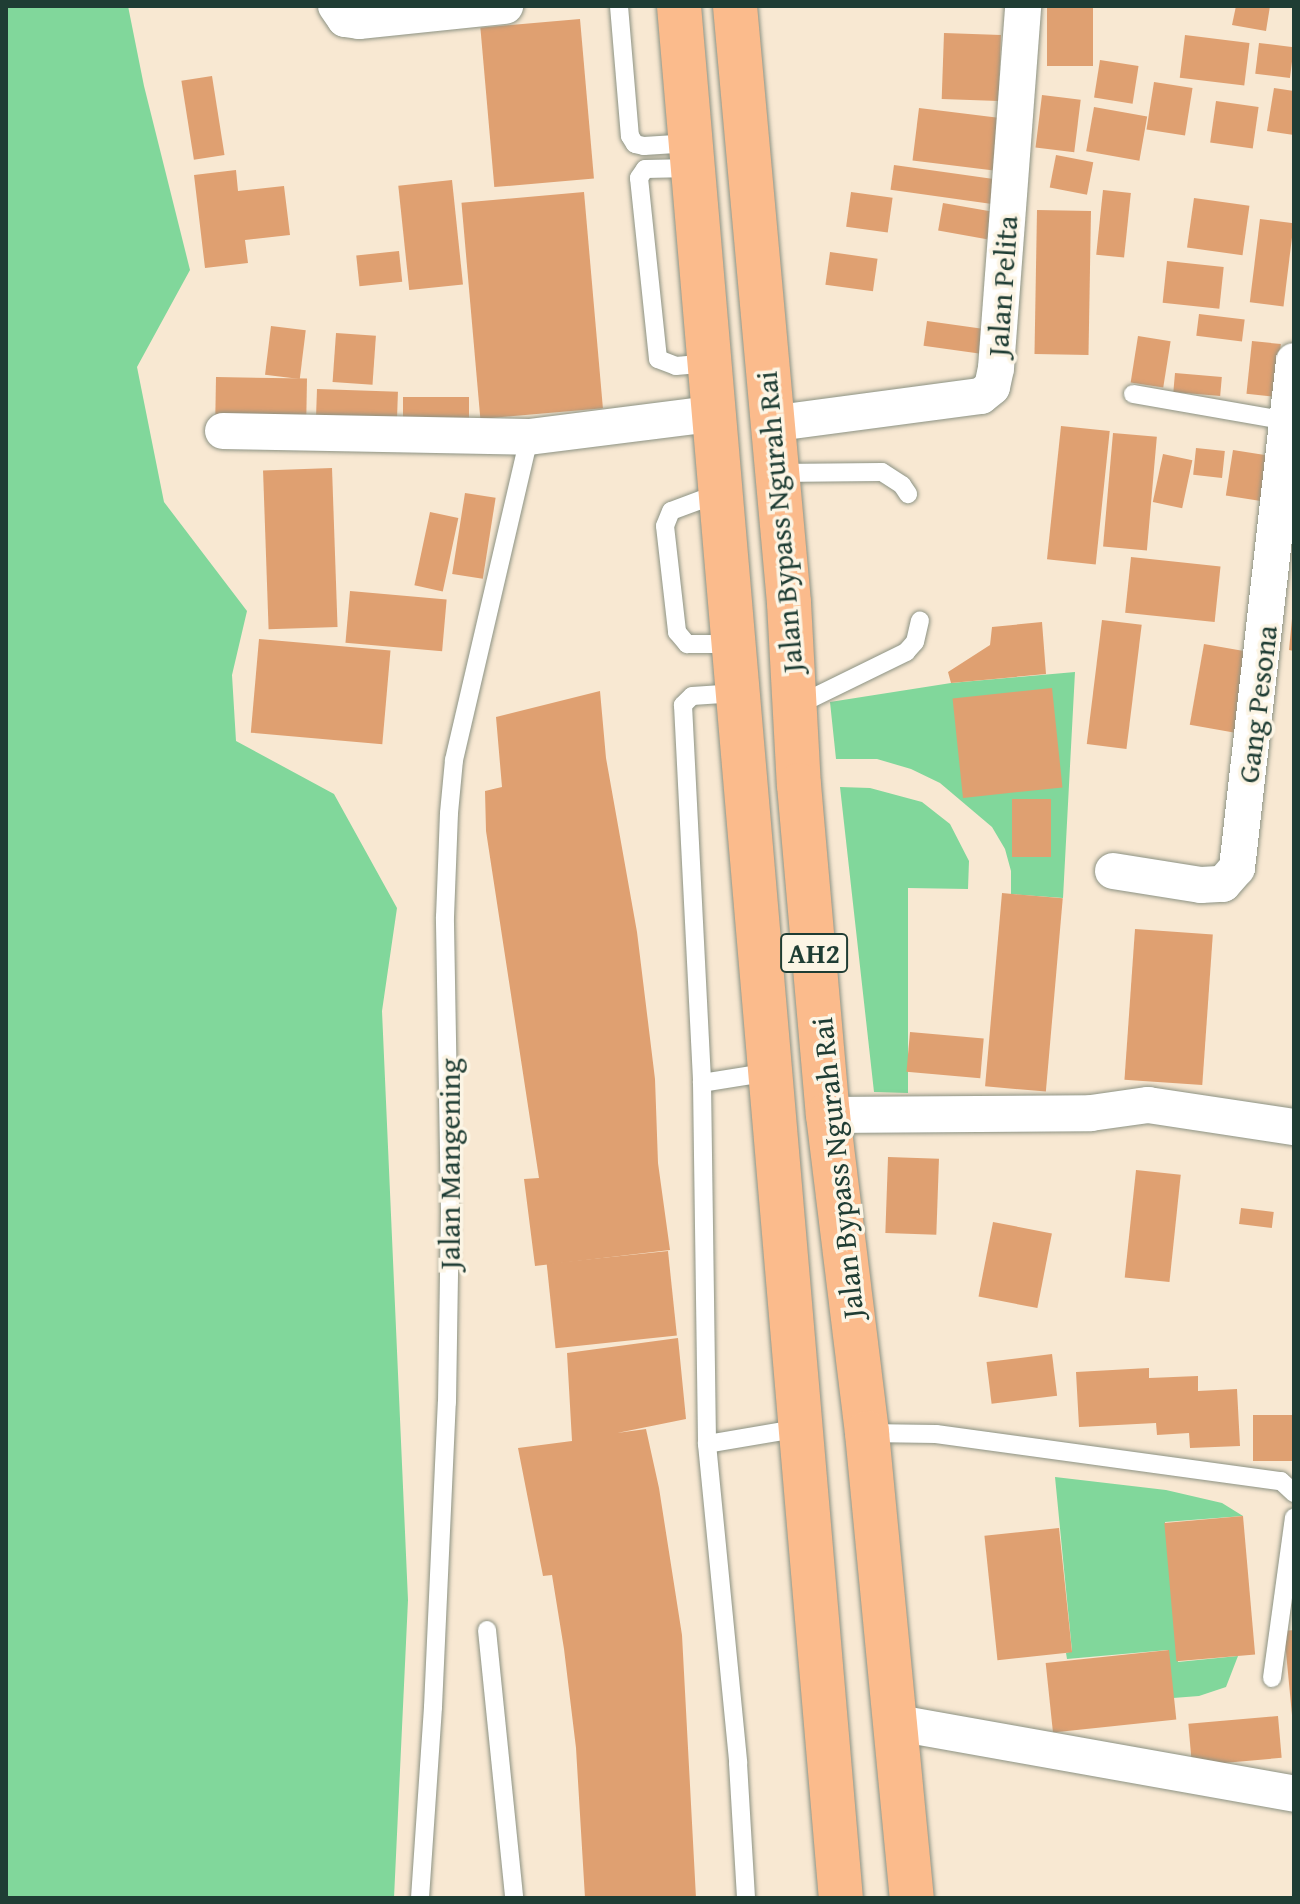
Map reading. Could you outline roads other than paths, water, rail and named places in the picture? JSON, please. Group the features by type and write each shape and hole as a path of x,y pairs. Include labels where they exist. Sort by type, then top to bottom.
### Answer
{"highway":[{"name":"Jalan Bypass Ngurah Rai","path":"679,6 712,414 723,492 773,1071 841,1898"},
{"name":"Jalan Bypass Ngurah Rai","path":"735,6 828,1115 867,1433 912,1898"}],"street":[{"path":"336,6 345,19 359,21 505,6"},
{"name":"Jalan Pelita","path":"770,424 981,396 992,387 996,368 1023,6"},
{"name":"Gang Pesona","path":"1113,871 1201,885 1223,884 1237,868 1263,667 1294,361"},
{"path":"223,431 529,437 712,414"},
{"path":"828,1115 1091,1113 1148,1105 1294,1127"},
{"path":"897,1723 1294,1794"}],"lane":[{"path":"619,6 630,136 635,144 691,155"},
{"path":"1133,394 1287,421"},
{"name":"Jalan Mangening","path":"420,1898 433,1707 447,1402 450,1210 445,917 449,813 460,731 529,437"},
{"path":"776,473 882,472 902,485 908,494"},
{"path":"723,492 671,511 665,526 677,632 687,644 736,644"},
{"path":"795,706 906,652 915,642 920,621"},
{"path":"740,693 692,696 683,705 702,1083 707,1444 738,1763 746,1898"},
{"path":"702,1083 773,1071"},
{"path":"707,1444 802,1428"},
{"path":"867,1433 936,1434 1281,1481 1294,1493"},
{"path":"1272,1678 1294,1518"},
{"path":"487,1630 514,1898"}]}
